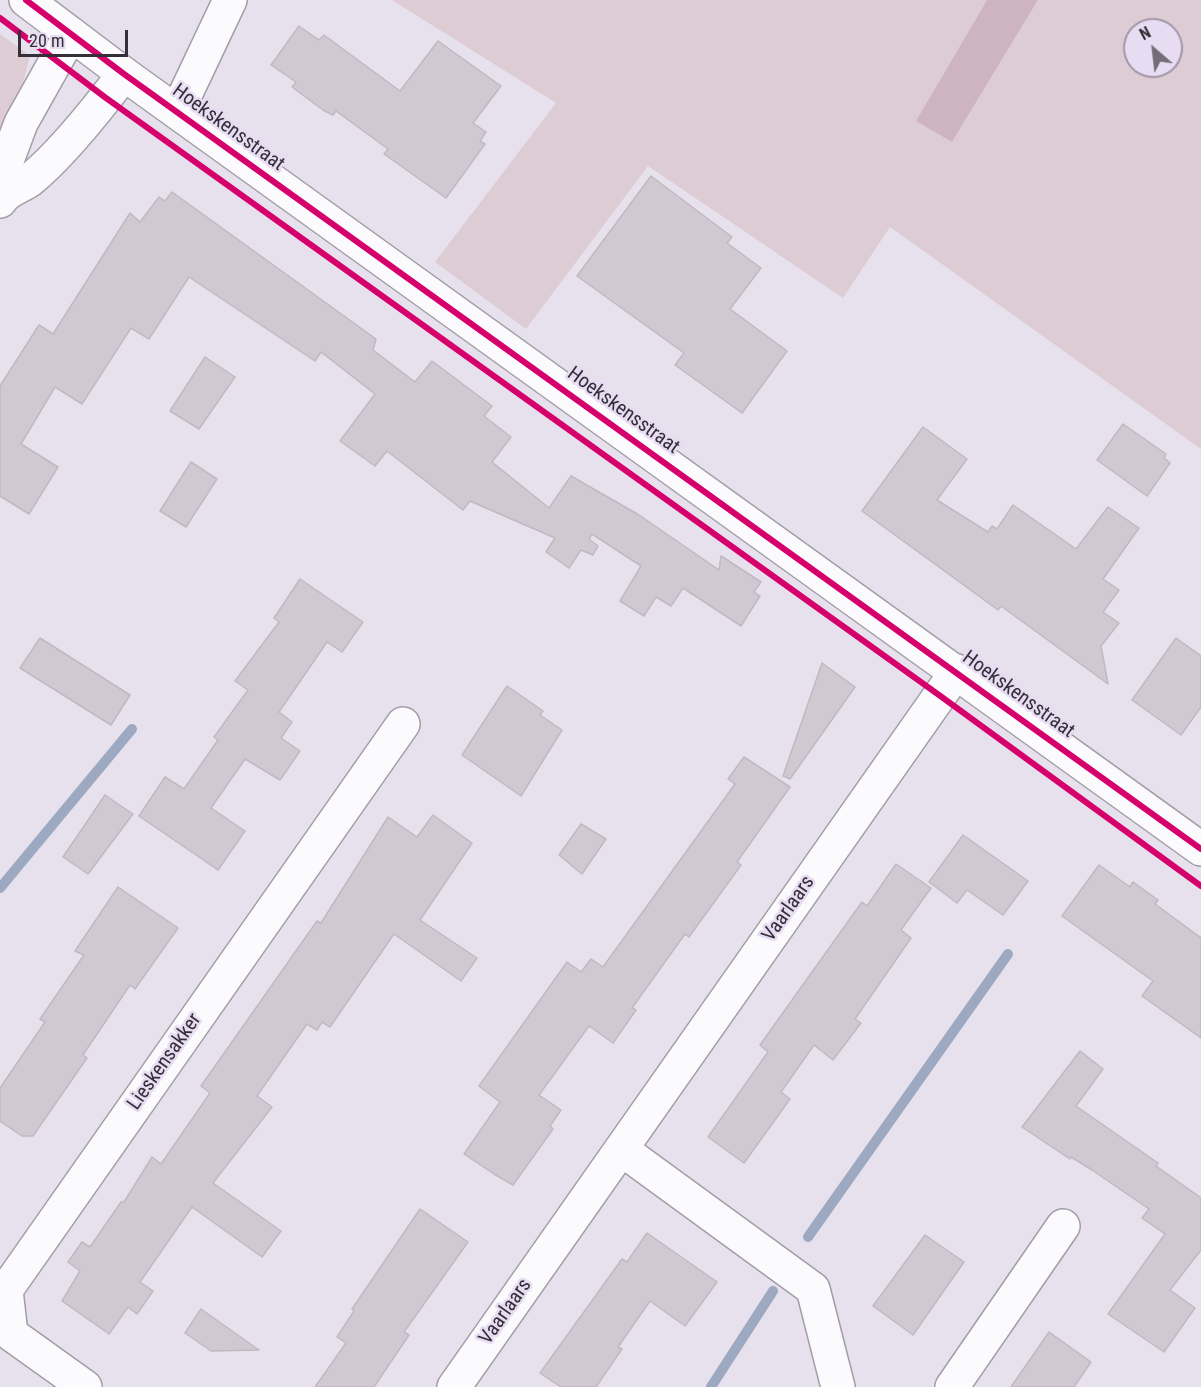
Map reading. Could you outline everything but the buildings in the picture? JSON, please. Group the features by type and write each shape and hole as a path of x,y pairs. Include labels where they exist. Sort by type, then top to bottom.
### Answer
{"street":[{"name":"Hoekskensstraat","path":"26,0 124,74 957,671 1201,849"},
{"path":"177,112 230,0"},
{"path":"3,197 4,166 21,123 71,34"},
{"path":"3,197 29,181 106,98 124,74"},
{"name":"Vaarlaars","path":"454,1387 957,671"},
{"name":"Lieskensakker","path":"85,1387 11,1334 6,1290 403,724"},
{"path":"621,1149 813,1289 838,1387"},
{"path":"952,1387 1063,1226"}],"shaded area":[{"path":"392,0 987,0 917,120 952,142 1038,0 1201,0 1201,449 890,227 843,298 648,166 526,329 435,262 556,103"},
{"path":"987,0 1038,0 952,142 916,121"},
{"path":"0,34 30,56 19,97 0,139"}],"waterway":[{"path":"0,888 132,729"},
{"path":"808,1237 1008,954"},
{"path":"711,1387 773,1291"}],"cycle path":[{"path":"26,0 124,74 1201,849"},
{"path":"0,18 106,98 939,695 1201,886"}]}
